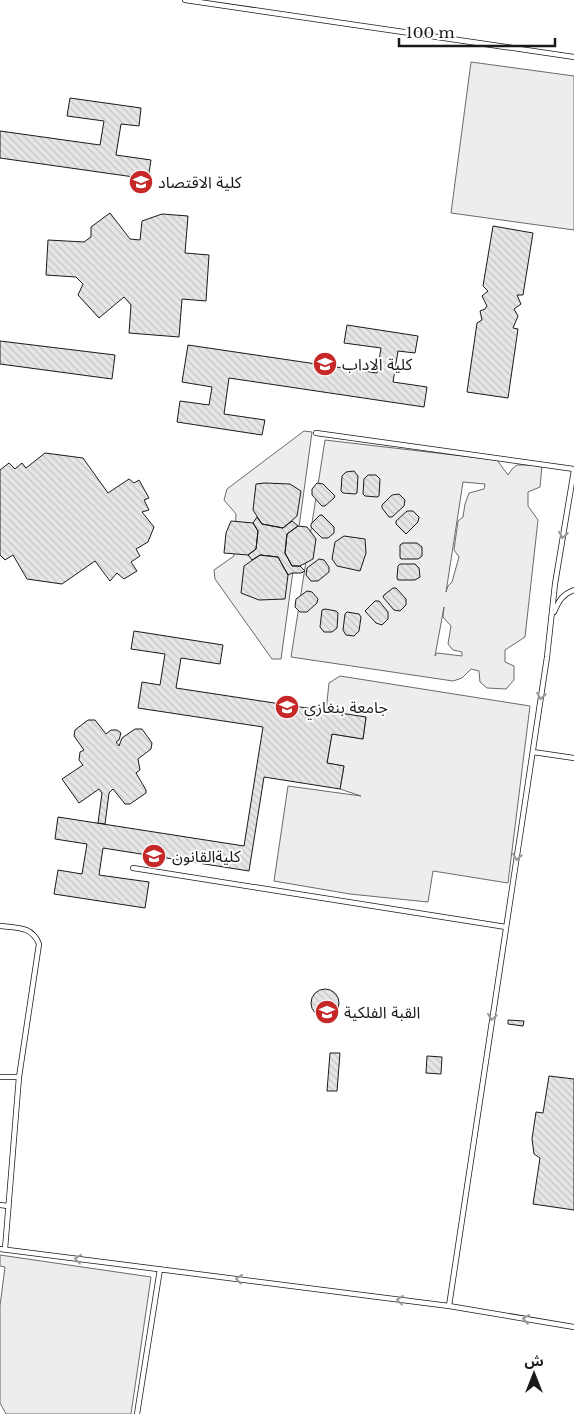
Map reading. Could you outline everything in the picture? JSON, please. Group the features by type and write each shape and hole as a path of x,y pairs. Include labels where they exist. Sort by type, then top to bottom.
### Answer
{"lane":[{"path":"185,0 574,57"},
{"path":"316,433 574,470 555,584 533,752 449,1306"},
{"path":"552,618 558,602 564,594 574,590"},
{"path":"533,752 574,758"},
{"path":"133,868 506,927"},
{"path":"0,926 28,930 36,936 39,944 18,1077 8,1206 2,1249 449,1306 574,1327"},
{"path":"0,1077 18,1077"},
{"path":"0,1205 8,1206"},
{"path":"137,1414 160,1269"}],"shaded area":[{"path":"471,62 574,76 574,230 451,213"},
{"path":"304,431 312,432 281,659 272,659 215,579 214,570 234,556 236,514 224,500 227,489"},
{"path":"325,440 497,460 508,475 517,465 542,465 540,487 528,492 528,506 538,520 525,637 505,650 505,662 514,666 514,680 506,689 487,688 480,682 479,671 471,669 462,678 453,681 291,657","holes":["463,482 485,484 484,489 469,493 463,517 458,521 454,550 459,557 452,582 446,592","444,607 443,617 451,626 448,644 453,650 462,652 462,656 437,653 435,656"]},
{"path":"340,676 530,706 508,883 433,871 428,902 350,894 274,881 288,786 361,796 340,789 344,766 327,763 332,734 363,739 366,718 326,711 329,683"},
{"path":"0,1255 151,1277 131,1414 6,1414 0,1403 0,1306 5,1267 0,1266"}],"building":[{"path":"70,98 141,108 139,126 121,124 116,155 151,160 148,179 0,158 0,131 100,145 104,121 67,116"},
{"path":"110,213 130,239 140,240 142,221 162,214 188,216 185,253 209,255 206,301 182,299 179,337 129,333 131,305 124,297 99,318 78,295 83,284 76,277 46,275 48,240 84,242 91,237 91,227"},
{"path":"493,226 533,233 523,295 517,295 521,304 514,309 518,316 513,328 518,329 508,398 467,392 477,323 482,320 480,311 487,306 482,296 488,291 483,286"},
{"path":"347,325 418,336 415,353 398,351 393,382 427,387 424,407 229,378 224,414 265,420 262,435 177,422 180,401 209,405 212,387 182,382 188,345 377,373 381,348 344,343"},
{"path":"0,341 115,355 112,379 0,364"},
{"path":"45,453 83,458 108,493 129,479 134,483 139,480 149,498 144,500 149,510 142,512 154,527 148,542 136,549 140,556 131,562 137,571 124,579 117,573 110,581 95,561 62,584 27,579 13,555 5,560 0,555 0,470 9,463 15,469 22,463 26,468"},
{"path":"354,471 358,476 357,493 343,493 341,491 342,476 346,472"},
{"path":"368,475 376,475 380,479 379,496 377,497 365,496 363,494 364,479"},
{"path":"317,483 323,484 335,496 325,506 322,506 312,495 312,489"},
{"path":"256,484 290,484 301,491 297,516 283,528 262,524 253,510"},
{"path":"399,494 405,500 404,506 392,517 389,517 382,508 382,505 392,495"},
{"path":"407,511 413,511 419,517 418,522 406,534 396,524 396,521"},
{"path":"320,515 334,527 334,533 328,538 322,538 311,527 311,524"},
{"path":"257,517 262,524 283,528 292,521 298,526 287,534 285,553 292,566 300,566 305,571 288,575 278,557 260,555 252,560 248,555 256,549 258,531 253,523"},
{"path":"231,521 253,523 258,531 256,549 248,555 224,553 226,533"},
{"path":"298,526 307,527 316,539 313,559 300,566 292,566 285,553 287,534"},
{"path":"344,536 365,539 366,553 360,571 337,566 332,559 335,542"},
{"path":"403,543 417,543 422,547 422,556 418,559 401,559 400,545"},
{"path":"260,555 278,557 288,575 285,599 259,600 241,593 244,566"},
{"path":"319,559 324,560 329,567 329,572 318,581 311,581 306,575 307,568"},
{"path":"400,564 415,564 419,568 420,577 415,580 398,580 398,566"},
{"path":"393,588 396,588 406,599 406,605 400,611 394,610 383,597"},
{"path":"307,591 312,592 318,599 317,603 307,612 300,612 295,607 296,599"},
{"path":"375,601 379,601 388,612 388,619 382,625 376,623 365,611"},
{"path":"325,609 338,613 337,628 332,632 324,632 320,627 322,610"},
{"path":"347,612 359,614 361,617 359,631 354,636 346,635 343,630 345,614"},
{"path":"134,631 223,645 220,664 181,658 176,688 366,717 363,739 332,734 327,763 344,766 340,789 264,777 249,871 103,848 99,875 149,882 145,908 54,894 58,870 82,874 87,844 55,839 58,817 244,846 263,727 138,708 142,682 160,685 165,654 131,649"},
{"path":"88,720 95,720 106,734 111,730 117,730 121,733 119,740 116,742 119,746 122,738 135,729 142,729 152,743 151,749 138,759 140,770 136,773 146,793 130,804 125,804 113,789 109,793 105,824 98,823 102,793 99,789 79,803 62,779 83,765 79,760 80,752 84,750 74,736 75,730"},
{"path":"325,989 335,993 339,1003 335,1013 325,1017 315,1013 311,1003 315,993"},
{"path":"508,1020 524,1021 523,1026 508,1024"},
{"path":"330,1053 340,1053 337,1091 327,1091"},
{"path":"427,1056 442,1057 441,1074 426,1073"},
{"path":"549,1076 574,1079 574,1210 533,1204 540,1158 534,1154 532,1139 536,1112 543,1113"}],"place":[{"name":"كلية الاقتصاد","path":"141,182"},
{"name":"كلية الاداب","path":"325,364"},
{"name":"جامعة بنغازي","path":"287,707"},
{"name":"كليةالقانون","path":"154,856"},
{"name":"القبة الفلكية","path":"327,1012"}]}
